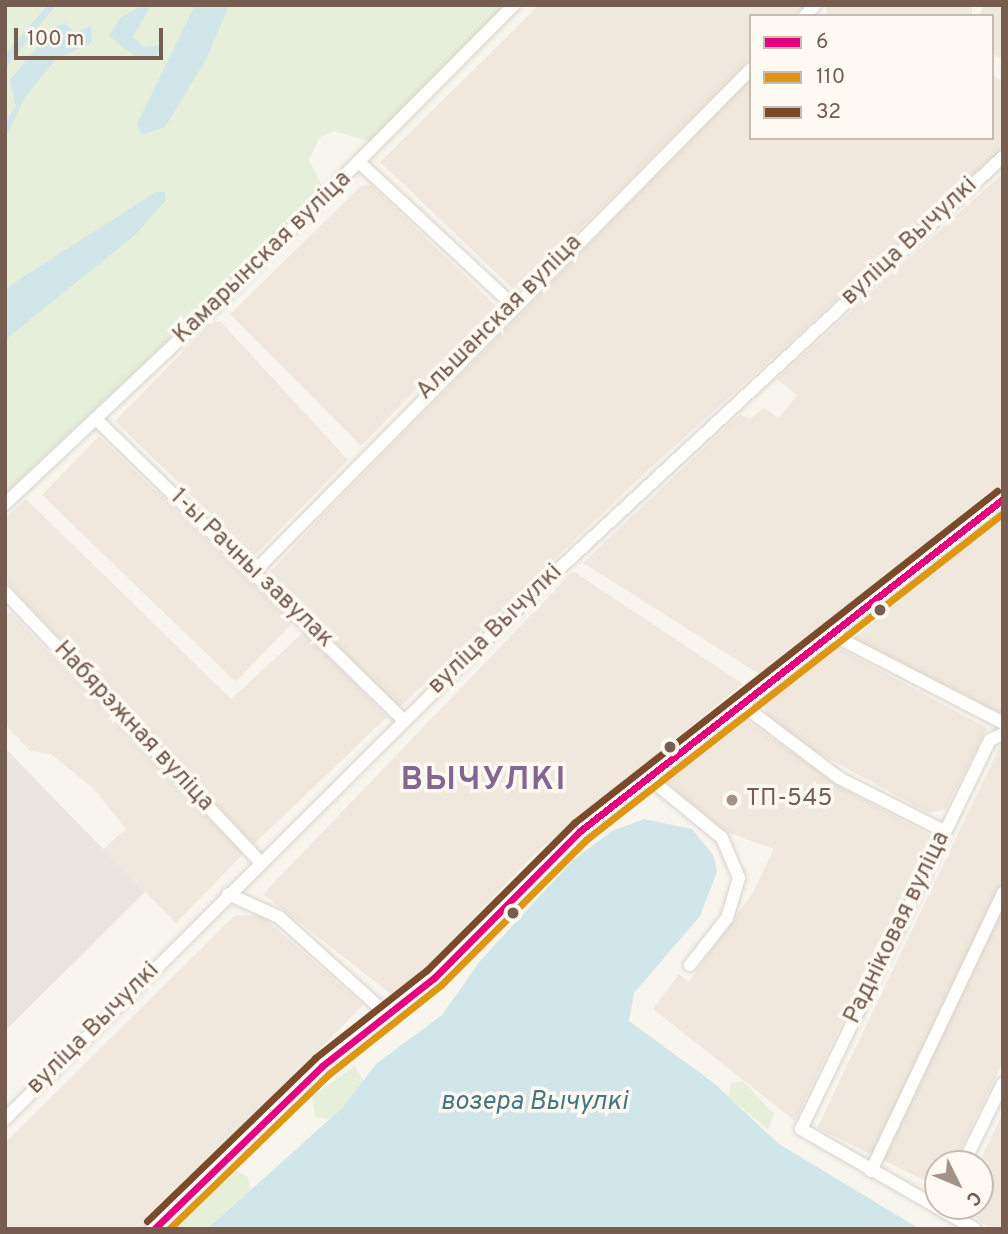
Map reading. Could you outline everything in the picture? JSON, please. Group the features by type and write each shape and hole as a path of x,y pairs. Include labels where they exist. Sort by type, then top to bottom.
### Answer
{"street":[{"name":"Камарынская вуліца","path":"5,504 97,420 360,163 514,5"},
{"name":"Альшанская вуліца","path":"254,572 513,305 749,71"},
{"name":"вуліца Вычулкі","path":"5,1119 403,720 618,512 1003,157"},
{"path":"360,163 513,305"},
{"name":"1-ы Рачны завулак","path":"97,420 403,720"},
{"path":"154,1229 312,1075 390,1017 521,885 740,703 1003,499"},
{"name":"Набярэжная вуліца","path":"7,599 260,862"},
{"path":"829,633 1003,723"},
{"path":"740,703 839,778 944,831"},
{"name":"Радніковая вуліца","path":"871,1171 801,1129 990,740 1003,734"},
{"path":"649,778 722,838 739,878 727,918 690,965"},
{"path":"924,1199 871,1171 1003,893"},
{"path":"228,894 279,917 390,1017"},
{"path":"970,1150 1003,1083"}],"shaded area":[{"path":"539,5 805,5 797,14 749,14 749,61 516,292 380,162"},
{"path":"826,5 972,5 972,14 826,14"},
{"path":"984,5 1003,5 1003,61 994,54 994,14 980,14"},
{"path":"994,75 1003,82 1003,150 636,481 399,708 274,580 270,572 749,81 749,140 994,140"},
{"path":"1003,173 1003,491 992,490 762,676 583,563 740,414 750,419 764,408 779,418 797,395 777,379"},
{"path":"371,185 497,307 361,446 230,314 361,186"},
{"path":"212,322 221,322 348,460 254,556 115,421"},
{"path":"99,436 293,623 236,682 42,495"},
{"path":"26,499 231,699 304,632 387,717 254,844 5,580 5,518"},
{"path":"1003,514 1003,714 851,640"},
{"path":"573,571 743,684 536,853 396,998 263,894"},
{"path":"11,613 243,854 176,923 103,849 126,829 94,789 51,754 30,751 5,724 5,614"},
{"path":"835,646 987,728 945,810 928,813 799,742 769,718 764,706"},
{"path":"743,718 846,790 931,836 795,1121 653,1009 679,974 689,982 753,892 774,849 724,831 666,781"},
{"path":"1003,740 1003,1062 960,1150 924,1150 924,1180 817,1128"},
{"path":"5,748 145,892 5,1031"},
{"path":"235,915 262,916 363,1005 144,1229 5,1229 5,1143"},
{"path":"1003,1113 1003,1229 990,1229 979,1220 994,1220 994,1150 985,1150"}],"green space":[{"path":"5,5 508,5 371,142 335,131 319,138 309,160 323,188 318,198 5,494"},
{"path":"355,1066 363,1080 341,1109 329,1120 315,1116 312,1096"},
{"path":"744,1082 774,1114 768,1130 729,1097 730,1083"},
{"path":"237,1171 248,1177 250,1190 207,1229 171,1229"}],"water":[{"path":"48,5 56,5 5,69 5,54"},
{"path":"143,5 151,5 133,37 144,47 161,45 155,58 137,58 109,36 120,18"},
{"path":"195,5 229,5 207,58 165,127 141,135 137,124"},
{"path":"65,23 74,32 91,26 92,42 55,60 24,99 5,139 5,122 16,107 10,80 52,28"},
{"path":"156,192 165,192 166,200 136,234 5,340 5,290"},
{"name":"возера Вычулкі","path":"644,819 692,829 714,856 717,872 700,916 634,993 629,1021 715,1084 779,1144 920,1229 207,1229 341,1109 376,1064 442,1015 480,961 572,861 612,831"}],"transit line":[{"name":"32","path":"147,1221 315,1058 427,970 574,823 997,491"},
{"name":"6","path":"154,1229 322,1066 434,978 580,831 1003,499"},
{"name":"110","path":"169,1229 329,1074 441,985 587,839 1003,513"}],"place":[{"name":"ТП-545","path":"732,800"}],"district":[{"name":"ВЫЧУЛКІ","path":"484,781"}]}
